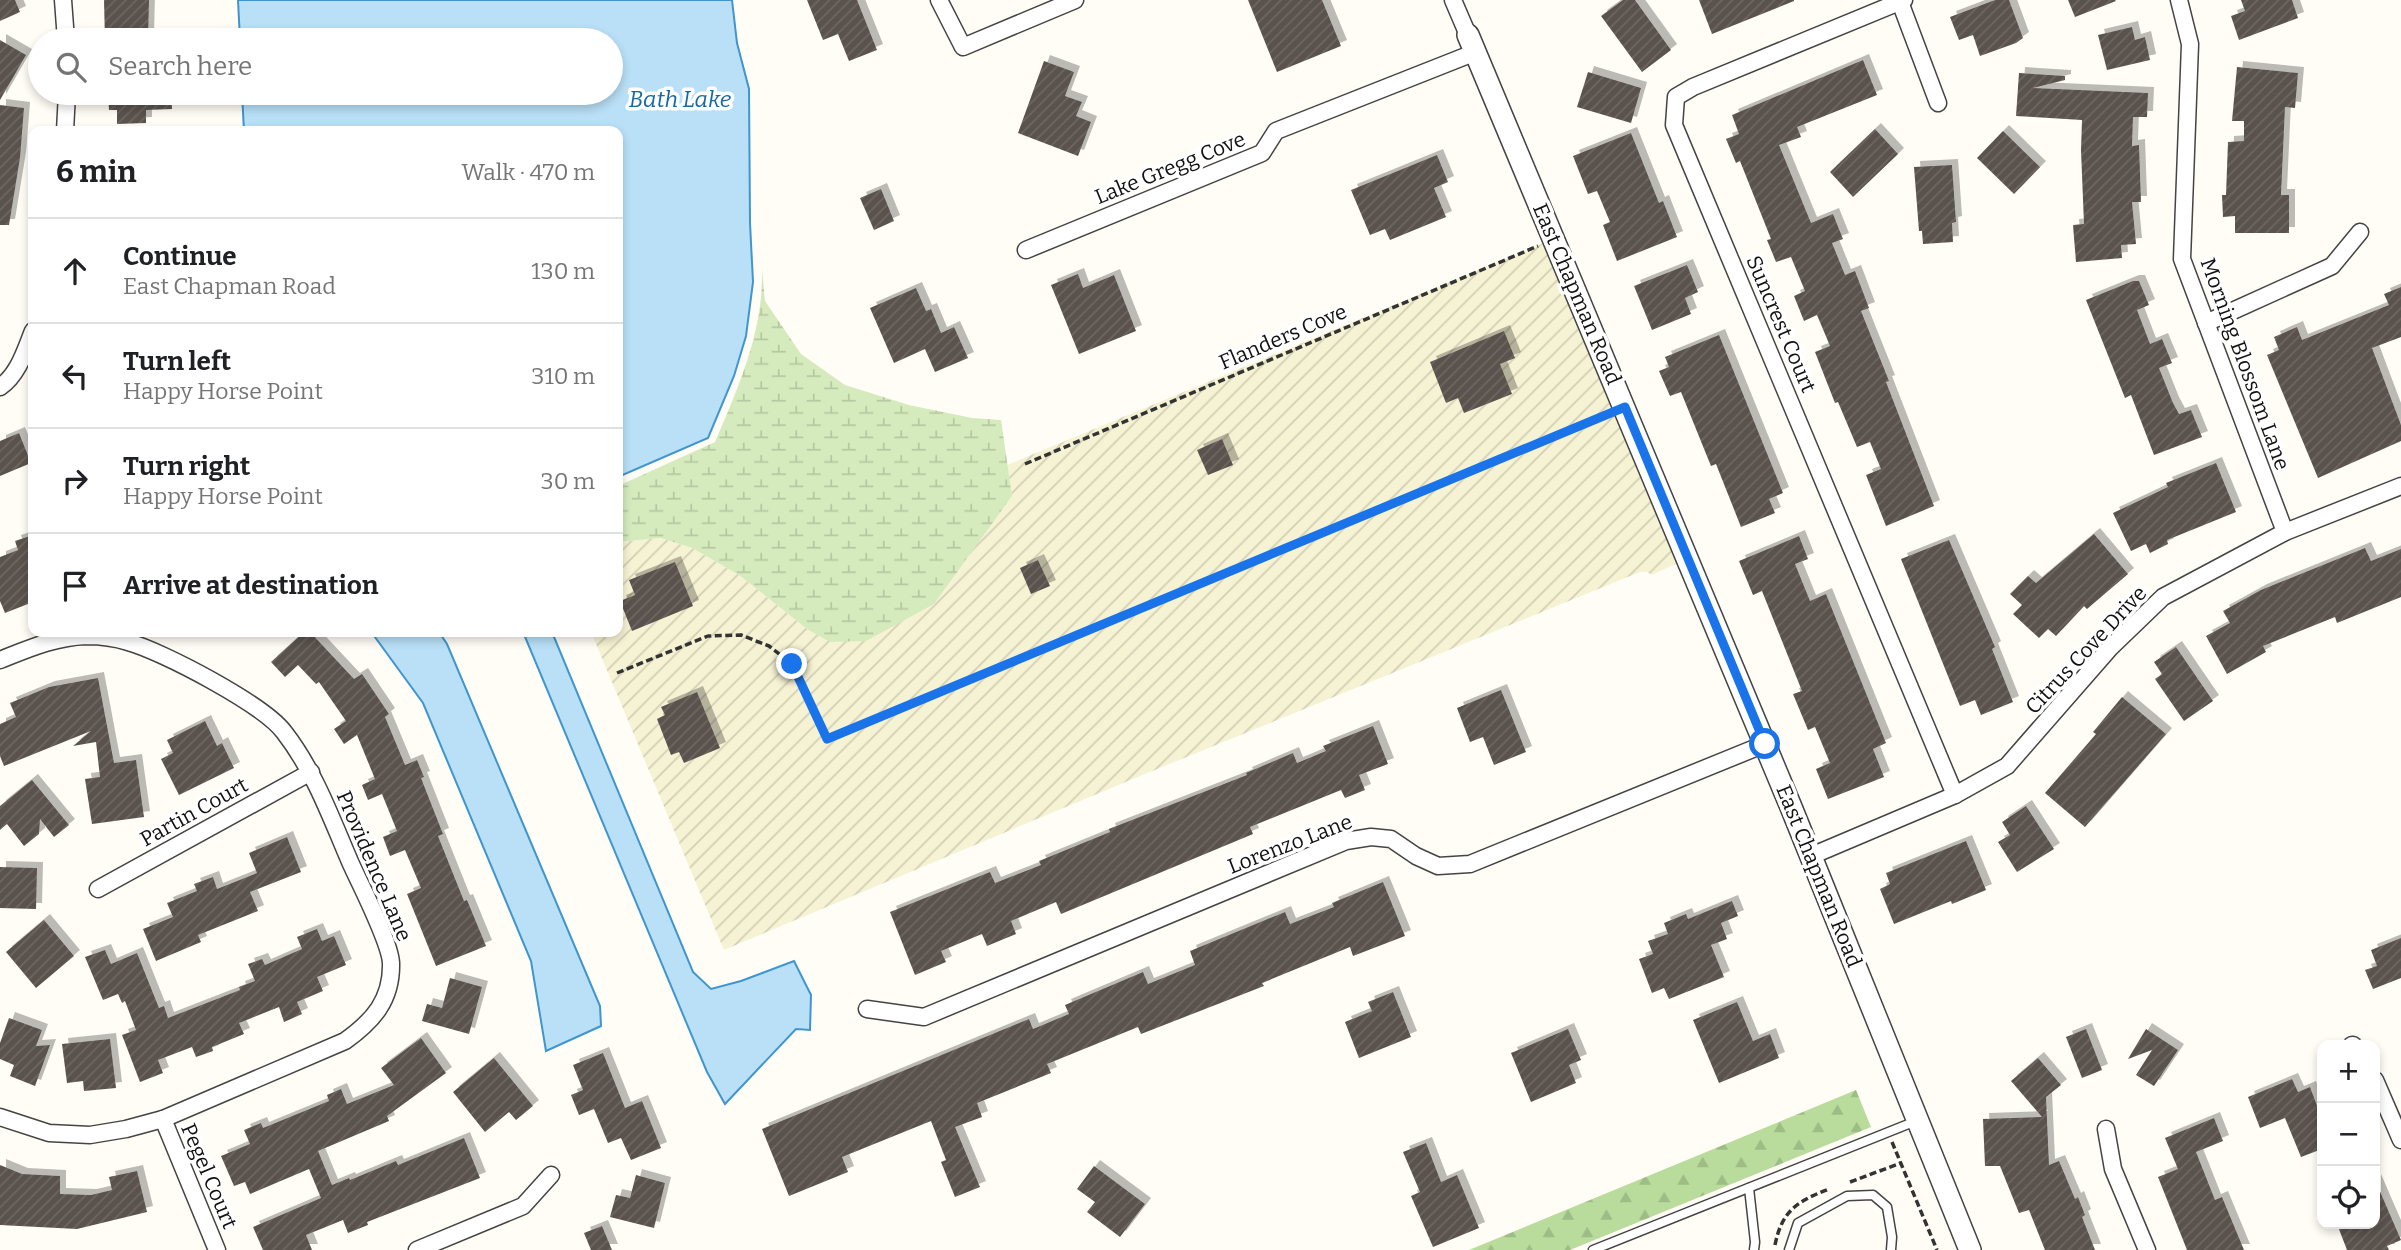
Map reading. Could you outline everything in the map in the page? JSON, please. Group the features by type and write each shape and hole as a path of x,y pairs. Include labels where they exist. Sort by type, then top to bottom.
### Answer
{"street":[{"path":"63,0 65,28"},
{"path":"939,0 963,47 1075,0"},
{"name":"East Chapman Road","path":"1453,0 1765,744 1970,1250"},
{"name":"Morning Blossom Lane","path":"2179,0 2190,44 2182,259 2285,532"},
{"path":"1902,1 1938,103"},
{"name":"Suncrest Court","path":"1902,1 1693,87 1676,97 1674,125 1955,795"},
{"name":"Lake Gregg Cove","path":"1026,250 1262,153 1276,131 1472,43"},
{"path":"65,126 66,105"},
{"path":"2206,323 2332,266 2360,232"},
{"path":"0,387 9,381 28,344"},
{"name":"Citrus Cove Drive","path":"1811,856 1955,795 2007,766 2110,648 2163,597 2285,532 2401,486"},
{"name":"Providence Lane","path":"0,660 50,640 78,637"},
{"name":"Providence Lane","path":"0,1117 49,1133 90,1135 163,1119 345,1041 369,1024 386,998 391,962 381,932 311,772 282,729 250,704 188,668 129,642 95,637"},
{"name":"Lorenzo Lane","path":"867,1009 924,1017 1346,841 1371,837 1391,839 1416,856 1438,866 1470,864 1765,744"},
{"name":"Partin Court","path":"98,889 311,772"},
{"path":"2380,1092 2401,1140"},
{"name":"Pegel Court","path":"163,1119 217,1250"},
{"path":"2106,1129 2113,1168 2147,1250"},
{"path":"417,1250 523,1206 551,1175"}],"lane":[{"path":"1593,1250 1918,1120"},
{"path":"1749,1188 1754,1250"},
{"path":"1788,1250 1798,1223 1847,1196 1873,1195 1887,1207 1892,1237 1891,1250"}],"path":[{"name":"Flanders Cove","path":"1025,464 1555,239"},
{"path":"617,673 708,636 741,635 769,646 792,664 827,739 1625,407"},
{"path":"1888,1132 1937,1250"}],"shaded area":[{"path":"1544,243 1678,563 1651,575 1648,572 1640,572 1140,776 724,950 593,637 623,637 623,542 661,538 692,548 739,575 807,629 976,542 1012,496 1007,465"}],"green space":[{"path":"762,268 765,301 801,354 845,385 909,405 972,418 1001,420 1012,496 934,604 866,641 830,642 807,629 739,575 692,548 661,538 623,542 623,484 715,442 748,357 762,291"},
{"path":"1856,1090 1871,1127 1570,1250 1469,1250"}],"water":[{"name":"Bath Lake","path":"238,0 732,0 737,43 749,89 753,282 746,336 734,376 708,438 623,475 623,126 244,126 243,105 623,105 623,28 239,28"},
{"path":"375,637 442,637 447,644 600,1006 601,1026 546,1051 531,961 423,703"},
{"path":"525,637 554,637 693,972 711,989 794,961 811,995 810,1030 796,1029 725,1104 707,1072"}],"building":[{"path":"0,0 15,0 20,12 0,21"},
{"path":"104,0 149,0 148,28 105,28"},
{"path":"807,0 857,0 877,50 849,61 838,34 823,40"},
{"path":"1248,0 1322,0 1341,46 1277,72"},
{"path":"1623,0 1635,0 1671,50 1642,72 1601,16"},
{"path":"1699,0 1794,0 1794,1 1712,34"},
{"path":"1995,0 2009,0 2023,38 1980,56 1973,35 1959,40 1950,17"},
{"path":"2068,0 2115,0 2116,1 2075,17"},
{"path":"2241,0 2292,0 2298,18 2239,40 2231,16 2245,11"},
{"path":"2132,27 2135,40 2145,37 2150,60 2107,70 2098,35"},
{"path":"0,40 26,55 0,100"},
{"path":"1863,60 1877,95 1797,127 1801,137 1779,145 1811,223 1833,214 1843,239 1832,243 1845,275 1855,271 1869,308 1861,311 1934,506 1886,526 1866,475 1881,469 1870,442 1857,447 1838,402 1835,403 1815,352 1830,346 1817,315 1804,321 1794,296 1805,291 1791,257 1776,262 1767,240 1771,239 1740,161 1736,163 1726,139 1739,134 1732,115"},
{"path":"1044,61 1074,72 1065,96 1082,102 1076,116 1091,122 1078,156 1018,133"},
{"path":"2237,67 2298,73 2295,108 2285,107 2281,195 2289,195 2289,233 2235,233 2235,216 2223,217 2222,195 2226,195 2228,142 2244,141 2244,121 2232,121"},
{"path":"1588,72 1641,88 1631,123 1577,107"},
{"path":"2019,73 2065,76 2065,80 2033,88 2148,93 2147,117 2133,117 2132,146 2139,145 2141,202 2132,202 2136,244 2121,245 2122,258 2076,262 2073,225 2084,224 2082,120 2016,116"},
{"path":"0,105 24,108 20,158 9,225 0,225"},
{"path":"109,105 172,105 172,109 146,110 146,123 117,124 117,110 109,110"},
{"path":"1875,129 1898,154 1853,197 1830,172"},
{"path":"2003,131 2040,167 2014,194 1977,158"},
{"path":"1631,133 1659,203 1663,201 1677,237 1617,261 1603,225 1610,222 1597,191 1588,194 1573,156"},
{"path":"1437,155 1448,182 1434,188 1446,217 1390,240 1385,229 1370,235 1351,190"},
{"path":"1952,165 1956,222 1952,223 1953,242 1923,244 1922,231 1919,231 1914,167"},
{"path":"881,189 894,221 874,230 860,198"},
{"path":"1687,265 1698,292 1685,298 1691,314 1652,330 1634,286"},
{"path":"1078,274 1083,288 1114,275 1136,331 1079,354 1051,285"},
{"path":"2139,281 2149,305 2137,310 2150,344 2162,339 2172,363 2159,368 2173,403 2179,414 2191,410 2202,437 2154,455 2131,395 2125,398 2086,300"},
{"path":"2401,287 2401,337 2372,348 2401,425 2401,441 2318,478 2267,355 2279,350 2274,337 2297,327 2302,340 2389,305 2384,294"},
{"path":"916,288 926,311 931,309 941,333 954,327 968,358 935,372 925,349 894,363 870,308"},
{"path":"1504,331 1515,358 1500,364 1512,394 1464,413 1458,398 1446,403 1430,362"},
{"path":"1719,335 1783,493 1769,499 1775,513 1741,527 1716,464 1711,466 1681,392 1670,396 1659,371 1669,367 1665,357"},
{"path":"19,433 28,456 28,464 0,476 0,441"},
{"path":"1222,439 1233,465 1208,475 1197,450"},
{"path":"2216,463 2236,512 2167,540 2168,544 2150,553 2146,544 2131,551 2113,513 2168,487 2166,483"},
{"path":"2094,534 2128,574 2087,609 2084,606 2056,636 2048,629 2039,638 2013,614 2022,605 2010,594 2028,576 2036,583"},
{"path":"1799,536 1808,559 1795,564 1810,601 1826,594 1886,743 1873,749 1884,777 1828,799 1816,769 1830,763 1815,727 1808,730 1793,694 1802,691 1762,591 1753,595 1739,561"},
{"path":"28,537 28,604 5,613 0,601 0,557 18,550 15,541"},
{"path":"1949,540 1995,647 1992,649 2013,702 1981,715 1975,700 1960,706 1901,559"},
{"path":"2365,548 2371,561 2401,549 2401,597 2337,623 2335,617 2263,646 2266,652 2227,674 2206,636 2230,623 2223,611 2261,590"},
{"path":"1038,560 1050,586 1031,594 1020,568"},
{"path":"675,562 693,606 632,631 623,608 623,600 635,595 629,580"},
{"path":"298,637 315,637 354,679 362,674 389,714 385,717 405,765 417,760 424,777 421,778 443,834 438,836 464,901 467,900 486,946 436,966 407,894 421,888 405,850 390,856 383,837 397,831 382,794 368,800 362,785 375,779 357,735 344,744 334,729 346,721 319,682 316,684 298,665 285,677 271,662"},
{"path":"2176,647 2213,701 2184,721 2155,679 2162,674 2154,662"},
{"path":"98,678 114,763 136,760 144,817 92,824 85,779 100,777 96,742 73,746 91,731 4,766 0,756 0,724 16,717 10,703 49,687"},
{"path":"1501,690 1526,752 1494,765 1483,737 1470,742 1457,708"},
{"path":"697,692 720,748 684,763 679,752 671,755 657,719 665,715 661,707"},
{"path":"2122,697 2166,734 2085,827 2045,793 2096,734 2093,732"},
{"path":"205,721 217,746 222,743 234,768 179,795 161,759 173,753 167,740"},
{"path":"1373,726 1388,764 1359,775 1365,790 1345,798 1341,790 1250,827 1253,834 1061,914 1056,902 1011,921 1016,934 987,946 982,934 941,951 946,962 915,975 890,912 990,872 995,883 1041,865 1039,861 1110,832 1109,829 1247,775 1246,773 1293,753 1297,763 1326,751 1323,746"},
{"path":"32,780 69,825 54,837 40,819 39,834 24,846 7,824 0,830 0,806"},
{"path":"2026,806 2054,849 2017,872 1998,842 2010,835 2002,822"},
{"path":"287,837 301,872 250,892 258,911 198,935 201,942 156,961 143,929 173,917 167,903 197,891 194,884 213,877 217,889 257,873 249,853"},
{"path":"1966,841 1986,890 1894,924 1880,889 1890,884 1886,873"},
{"path":"0,867 37,868 36,909 0,908"},
{"path":"1383,882 1405,936 1353,956 1350,947 1262,983 1264,986 1141,1034 1138,1027 1047,1064 1051,1073 977,1103 982,1117 955,1127 980,1187 955,1197 941,1162 946,1160 931,1121 842,1157 848,1172 789,1196 762,1129 1029,1019 1033,1029 1069,1014 1065,1005 1143,972 1148,984 1195,965 1190,951 1285,912 1290,924 1334,907 1332,903"},
{"path":"1732,901 1738,916 1721,923 1727,939 1711,945 1724,977 1669,999 1664,988 1652,993 1639,959 1653,954 1648,941 1668,934 1664,923 1686,914 1688,919"},
{"path":"44,920 74,956 36,988 6,952"},
{"path":"317,929 322,941 334,936 346,965 317,977 323,991 297,1002 302,1014 284,1022 279,1007 239,1023 244,1034 212,1047 213,1051 196,1057 192,1047 158,1060 163,1073 140,1082 122,1035 136,1030 125,1001 122,1003 118,994 103,1000 85,957 105,950 111,964 137,953 159,1008 164,1006 168,1018 240,990 239,987 255,981 248,964 262,959 265,965 302,949 297,937"},
{"path":"2401,938 2401,978 2373,989 2365,970 2377,966 2371,950"},
{"path":"450,978 482,987 469,1034 422,1021 427,1004 442,1008"},
{"path":"1393,992 1411,1037 1359,1058 1345,1022 1372,1011 1368,1002"},
{"path":"1737,1002 1753,1041 1770,1034 1779,1058 1719,1083 1693,1020"},
{"path":"9,1018 42,1030 36,1046 50,1045 35,1086 10,1076 14,1065 0,1059 0,1043"},
{"path":"1568,1029 1581,1060 1569,1065 1576,1083 1531,1102 1511,1053"},
{"path":"2086,1029 2102,1070 2082,1078 2066,1037"},
{"path":"2146,1029 2178,1050 2154,1086 2136,1075 2152,1050 2128,1059"},
{"path":"421,1038 446,1073 387,1116 389,1121 318,1151 332,1185 396,1161 398,1165 464,1138 480,1178 367,1222 368,1225 348,1233 343,1220 306,1235 312,1250 263,1250 253,1227 321,1198 309,1169 250,1194 245,1182 234,1186 221,1156 250,1144 244,1130 261,1123 263,1128 329,1101 327,1095 341,1089 347,1104 394,1085 381,1068"},
{"path":"110,1039 116,1088 84,1091 83,1081 67,1083 62,1044"},
{"path":"603,1053 625,1108 642,1101 661,1148 631,1160 621,1138 608,1143 594,1109 579,1115 571,1095 583,1090 573,1065"},
{"path":"494,1058 533,1106 516,1120 509,1112 485,1132 453,1092"},
{"path":"2038,1058 2061,1085 2046,1097 2049,1165 2059,1161 2075,1199 2078,1197 2085,1215 2082,1217 2095,1250 2045,1250 2029,1210 2019,1213 2000,1166 1985,1166 1983,1119 2042,1117 2011,1081"},
{"path":"2292,1079 2298,1092 2310,1087 2317,1106 2317,1151 2301,1157 2285,1118 2260,1128 2248,1097"},
{"path":"2214,1118 2223,1141 2196,1152 2215,1200 2222,1197 2244,1250 2187,1250 2158,1177 2178,1169 2165,1138"},
{"path":"1426,1143 1441,1182 1457,1175 1479,1228 1433,1247 1411,1196 1420,1192 1403,1152"},
{"path":"0,1165 22,1174 60,1176 60,1194 91,1195 112,1190 109,1177 137,1171 147,1212 77,1229 0,1225"},
{"path":"1094,1166 1145,1204 1120,1237 1087,1212 1095,1202 1077,1189"},
{"path":"636,1175 665,1183 654,1228 610,1217 616,1195 630,1198"},
{"path":"2380,1192 2401,1240 2387,1246 2389,1250 2347,1250 2339,1229 2380,1229"},
{"path":"602,1226 612,1250 591,1250 584,1233"}],"route":[{"path":"792,664 827,739 1625,407 1765,744"}]}
